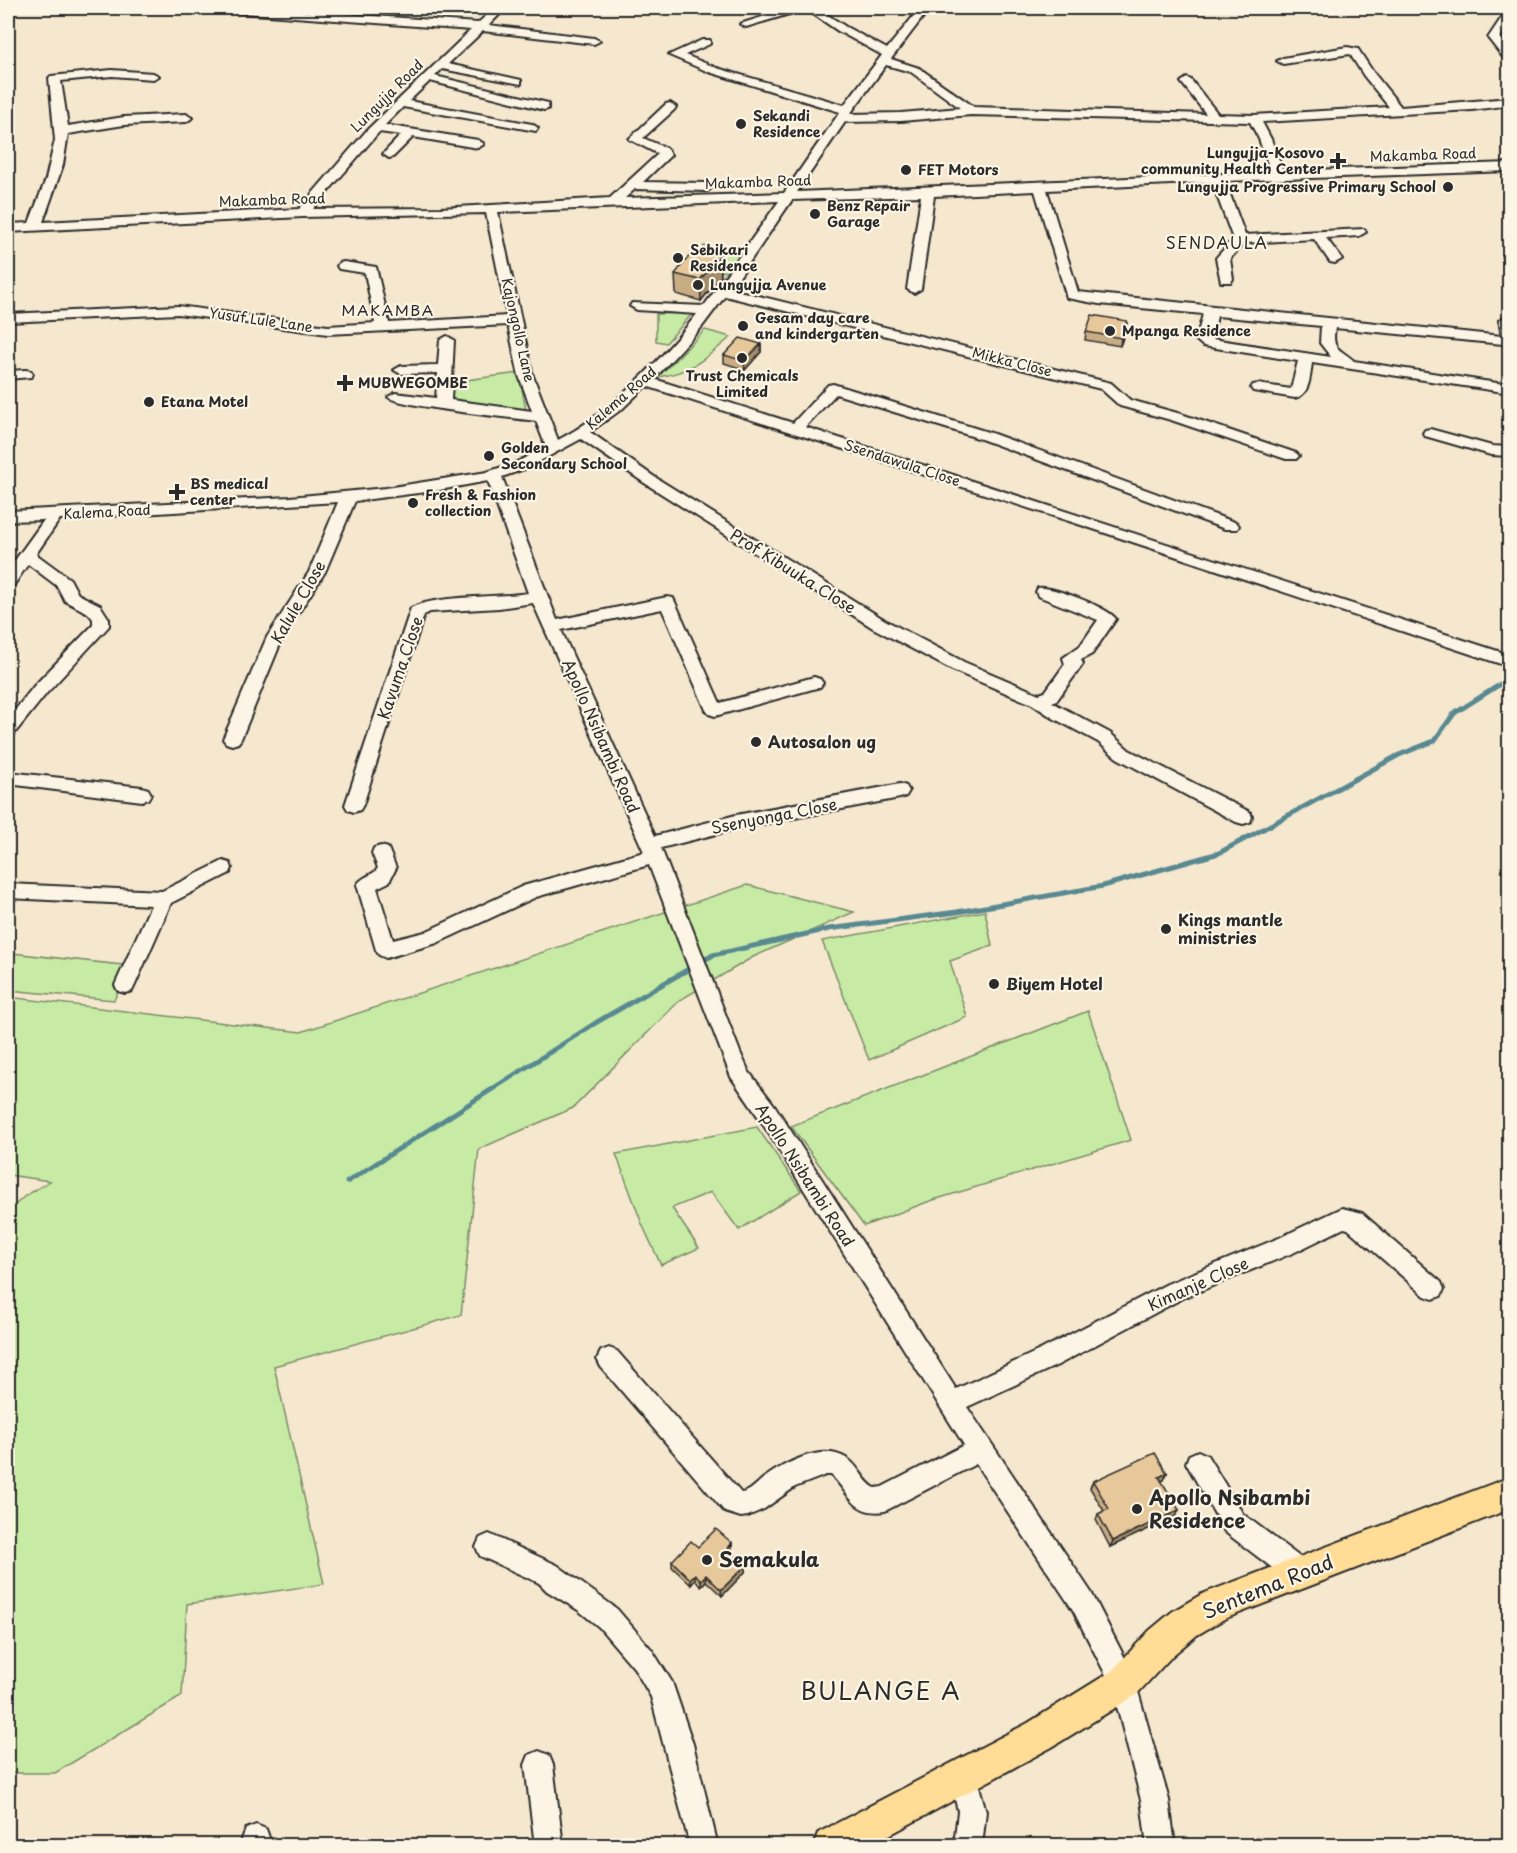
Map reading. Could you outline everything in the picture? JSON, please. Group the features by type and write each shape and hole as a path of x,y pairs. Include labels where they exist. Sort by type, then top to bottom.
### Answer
{"main road":[{"name":"Sentema Road","path":"831,1845 1040,1734 1124,1683 1161,1643 1185,1623 1224,1602 1509,1493"}],"street":[{"path":"215,8 287,10 480,27 594,41"},
{"path":"353,17 362,8"},
{"name":"Lungujja Road","path":"303,213 331,175 439,65 501,8"},
{"path":"746,24 801,8"},
{"path":"810,8 887,57 915,70 971,111"},
{"name":"Kalema Road","path":"8,516 348,498 494,476 554,449 581,433 644,381 723,291 844,114 925,8"},
{"path":"1509,13 1494,38 1509,59"},
{"path":"706,42 675,55 844,114 900,117 971,111 1254,119 1509,102"},
{"path":"1283,61 1347,50 1354,51 1368,74 1397,110"},
{"path":"439,65 517,82"},
{"path":"34,227 45,203 60,152 62,131 55,78 112,73 153,76"},
{"path":"427,77 544,106"},
{"path":"1187,82 1215,118"},
{"path":"400,104 532,128"},
{"path":"613,202 665,155 662,151 635,139 670,107"},
{"path":"62,131 124,122 186,118"},
{"path":"1254,119 1265,139 1278,175"},
{"path":"378,128 478,144"},
{"path":"389,154 410,133"},
{"name":"Makamba Road","path":"8,228 303,213 440,212 613,202 928,192 1278,175 1509,167"},
{"path":"1217,178 1240,239"},
{"path":"631,185 708,187 714,188 715,198"},
{"path":"1040,187 1072,295 1099,300 1507,340 1509,338 1506,320"},
{"path":"914,289 920,264 928,192"},
{"name":"Kajongollo Lane","path":"492,208 526,376 554,449"},
{"path":"1226,279 1223,258 1240,239 1359,232"},
{"path":"1317,234 1335,259"},
{"path":"344,266 371,270 383,327"},
{"name":"Mikka Close","path":"723,291 1106,386 1125,403 1176,417 1291,456"},
{"path":"636,306 707,310"},
{"name":"Yusuf Lule Lane","path":"8,318 178,310 311,328 383,327 515,320"},
{"path":"1211,311 1204,342 1509,389"},
{"path":"1329,323 1325,343 1328,350 1352,365"},
{"path":"443,405 447,340"},
{"path":"1258,388 1295,394 1300,388 1306,358"},
{"path":"401,370 445,369"},
{"path":"8,375 26,374"},
{"name":"Ssendawula Close","path":"644,381 1160,545 1509,661"},
{"path":"797,428 833,388 986,436 1231,526"},
{"path":"395,396 443,405 542,417"},
{"name":"Prof Kibuuka Close","path":"581,433 675,496 879,624 958,666 1038,700 1047,708 1109,741 1123,754 1243,817"},
{"path":"1430,433 1491,450 1509,452"},
{"name":"Apollo Nsibambi Road","path":"494,476 538,597 652,850 741,1077 767,1112 980,1449 1082,1601 1124,1683 1155,1800 1161,1845"},
{"name":"Kalule Close","path":"232,739 275,637 317,572 348,498"},
{"path":"8,581 55,515"},
{"path":"8,730 40,690 101,626 101,619 94,609 72,597 64,583 28,556"},
{"path":"1038,700 1051,696 1074,664 1072,658 1086,650 1108,619 1099,613 1044,592"},
{"name":"Kavuma Close","path":"354,806 373,755 417,612 427,607 499,603 538,597"},
{"path":"551,627 667,602 715,710 814,683"},
{"path":"8,778 142,794"},
{"name":"Ssenyonga Close","path":"381,854 387,868 382,878 367,885 386,950 430,938 530,891 736,822 900,791"},
{"path":"8,891 164,898 223,868"},
{"path":"125,985 164,898"},
{"name":"Kimanje Close","path":"951,1403 1050,1357 1104,1326 1175,1291 1287,1245 1342,1218 1354,1220 1433,1289"},
{"path":"609,1359 734,1503 744,1506 775,1485 824,1463 834,1463 846,1473 864,1497 876,1502 980,1449"},
{"path":"1198,1463 1234,1523 1300,1573"},
{"path":"489,1546 548,1574 556,1582 587,1601 608,1618 643,1659 663,1691 680,1744 704,1845"},
{"path":"539,1765 549,1845"},
{"path":"963,1775 972,1811 968,1845"}],"green space":[{"path":"704,246 743,250 727,272 691,268"},
{"path":"693,313 666,343 656,341 656,314"},
{"path":"705,330 731,337 706,358 689,368 658,377"},
{"path":"519,373 526,410 450,400 451,382"},
{"path":"747,885 854,912 753,957 680,1000 573,1108 479,1149 461,1315 274,1366 324,1584 187,1604 182,1696 55,1773 8,1773 8,1211 25,1196 50,1181 8,1175 8,997 301,1032"},
{"path":"8,900 14,900 12,953 131,966 114,1000 8,990"},
{"path":"985,911 992,946 950,961 967,1017 869,1060 822,941"},
{"path":"1088,1011 1131,1140 930,1201 864,1226 791,1126"},
{"path":"757,1127 801,1191 739,1230 711,1192 672,1208 699,1248 661,1265 642,1224 616,1154"}],"building":[{"path":"694,250 720,255 700,280 675,274"},
{"path":"1092,315 1127,321 1121,338 1086,332"},
{"path":"740,338 761,344 744,361 724,355"},
{"name":"Apollo Nsibambi Residence","path":"1155,1453 1167,1473 1159,1477 1179,1510 1113,1541 1098,1514 1109,1509 1093,1481"},
{"name":"Semakula","path":"716,1529 732,1543 728,1548 746,1565 721,1590 706,1575 701,1580 695,1574 690,1579 672,1561 691,1541 698,1547"}],"waterway":[{"path":"1455,713 1510,678"},
{"path":"347,1182 597,1022 713,955 829,929 957,912 1103,886 1219,853 1399,755 1434,741 1456,711"}],"place":[{"name":"Sekandi Residence","path":"741,124"},
{"name":"Lungujja-Kosovo community Health Center","path":"1338,161"},
{"name":"FET Motors","path":"906,170"},
{"name":"Lungujja Progressive Primary School","path":"1448,187"},
{"name":"Benz Repair Garage","path":"815,214"},
{"name":"Sebikari Residence","path":"678,258"},
{"name":"Lungujja Avenue","path":"698,285"},
{"name":"Gesam day care and kindergarten","path":"743,326"},
{"name":"Mpanga Residence","path":"1110,331"},
{"name":"Trust Chemicals Limited","path":"742,358"},
{"name":"MUBWEGOMBE","path":"345,383"},
{"name":"Etana Motel","path":"149,402"},
{"name":"Golden Secondary School","path":"489,456"},
{"name":"BS medical center","path":"177,492"},
{"name":"Fresh & Fashion collection","path":"413,503"},
{"name":"Autosalon ug","path":"756,742"},
{"name":"Kings mantle ministries","path":"1166,929"},
{"name":"Biyem Hotel","path":"994,984"},
{"name":"Apollo Nsibambi Residence","path":"1137,1509"},
{"name":"Semakula","path":"707,1560"}],"district":[{"name":"SENDAULA","path":"1217,243"},
{"name":"MAKAMBA","path":"388,311"},
{"name":"BULANGE A","path":"881,1692"}]}
